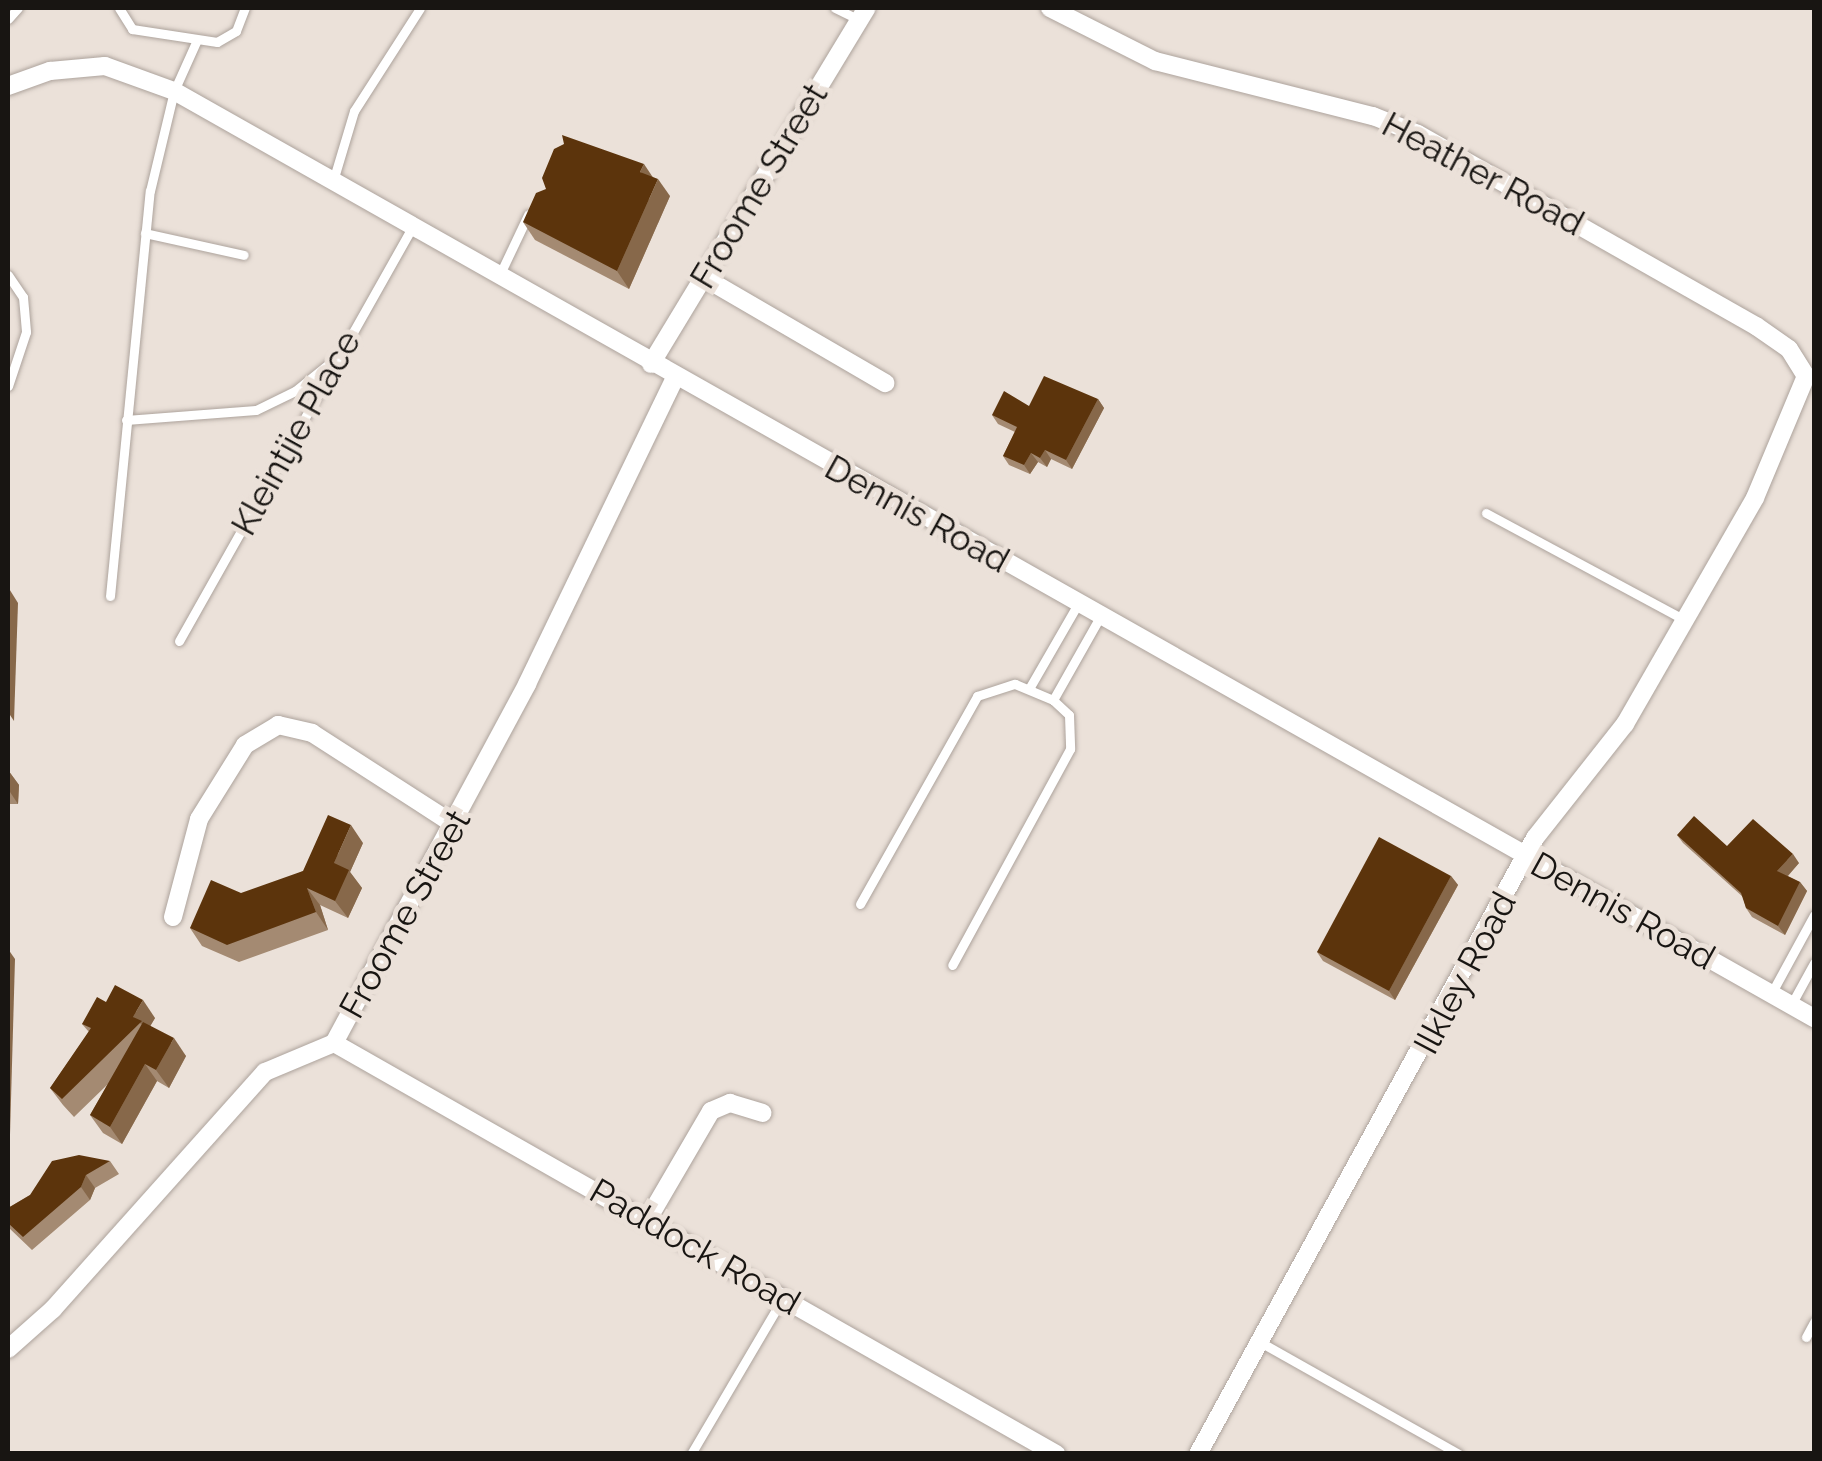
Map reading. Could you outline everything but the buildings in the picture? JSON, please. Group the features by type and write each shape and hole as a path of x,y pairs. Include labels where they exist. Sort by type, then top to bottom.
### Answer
{"street":[{"name":"Heather Road","path":"1050,8 1155,61 1373,116 1418,134 1774,337 1803,365 1802,398"},
{"name":"Froome Street","path":"651,364 863,14"},
{"name":"Dennis Road","path":"8,86 50,71 105,66 174,91 675,378 1814,1018"},
{"path":"704,278 885,383"},
{"name":"Froome Street","path":"8,1348 53,1309 248,1089 279,1062 334,1043 455,825 675,378"},
{"name":"Ilkley Road","path":"1198,1454 1546,822 1625,724 1772,468 1802,398"},
{"path":"173,917 200,819 244,745 278,725 312,733 455,825"},
{"name":"Paddock Road","path":"334,1043 1056,1454"},
{"path":"648,1219 711,1111 730,1103 762,1112"}],"lane":[{"path":"8,19 18,8"},
{"path":"119,8 132,29 196,42 229,36 245,8"},
{"path":"333,181 354,110 420,8"},
{"path":"835,8 863,14"},
{"path":"110,596 145,233 174,91 196,42"},
{"path":"499,276 536,197"},
{"name":"Kleintjie Place","path":"179,641 413,225"},
{"path":"145,233 244,255"},
{"path":"8,275 23,297 26,332 8,386"},
{"path":"126,420 256,410 295,391 340,356"},
{"path":"1486,513 1683,620"},
{"path":"1030,687 1078,604"},
{"path":"1053,700 1100,617"},
{"path":"860,904 970,705 999,685 1030,687 1053,700 1069,714 1070,749 952,965"},
{"path":"1771,994 1814,915"},
{"path":"1791,1005 1814,963"},
{"path":"691,1454 783,1298"},
{"path":"1806,1336 1814,1322"},
{"path":"1259,1342 1458,1454"}]}
